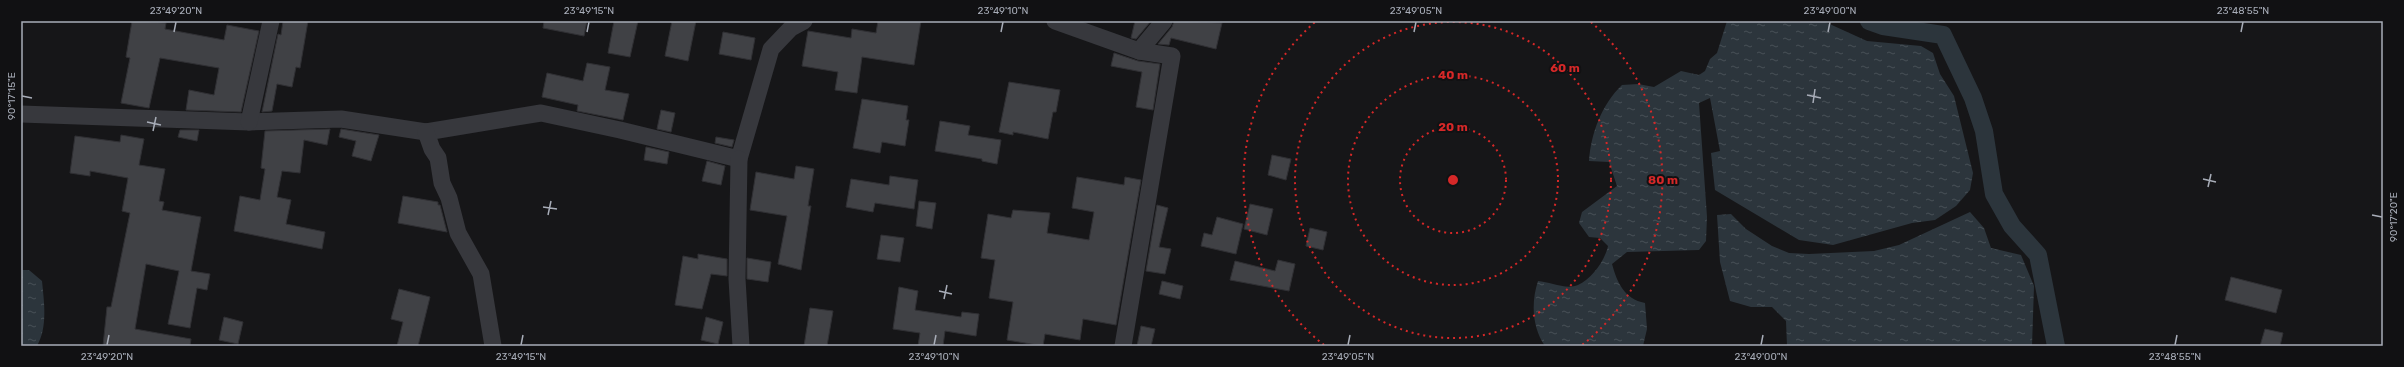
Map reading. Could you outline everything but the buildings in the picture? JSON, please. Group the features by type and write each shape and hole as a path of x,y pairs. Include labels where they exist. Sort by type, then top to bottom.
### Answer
{"street":[{"path":"249,122 271,21"},
{"path":"741,346 737,279 739,159 771,49 791,28 804,21"},
{"path":"1055,21 1139,51 1172,56 1124,346"},
{"path":"1139,51 1164,21"},
{"path":"21,114 249,122 341,119 426,132 541,113 620,130 739,159"},
{"path":"426,132 432,149 438,158 442,183 449,198 458,233 481,274 493,346"}],"water":[{"path":"1727,21 1823,21 1867,41 1921,46 1933,53 1940,74 1954,96 1973,173 1970,190 1956,206 1935,220 1912,223 1833,245 1799,240 1715,190 1711,153 1720,151 1710,98 1699,103 1707,217 1706,241 1699,250 1627,252 1612,264 1622,289 1632,298 1645,303 1647,329 1643,346 1545,346 1537,331 1534,315 1534,297 1538,281 1568,287 1578,285 1593,274 1601,263 1608,246 1600,238 1589,237 1579,223 1582,212 1617,186 1609,162 1589,161 1592,140 1603,110 1622,85 1638,84 1654,87 1681,71 1699,75 1705,71 1710,59 1717,53"},
{"path":"1970,212 1984,228 1991,248 2021,255 2034,286 2032,346 1787,346 1786,321 1772,307 1751,307 1730,301 1720,262 1717,215 1731,214 1746,229 1772,246 1789,253 1809,254 1874,251 1899,245"},
{"path":"21,270 29,270 42,281 44,323 43,331 37,346 21,346"}],"waterway":[{"path":"1869,21 1883,26 1943,35 1973,98 1984,131 1994,194 2012,226 2038,255 2056,346"}]}
